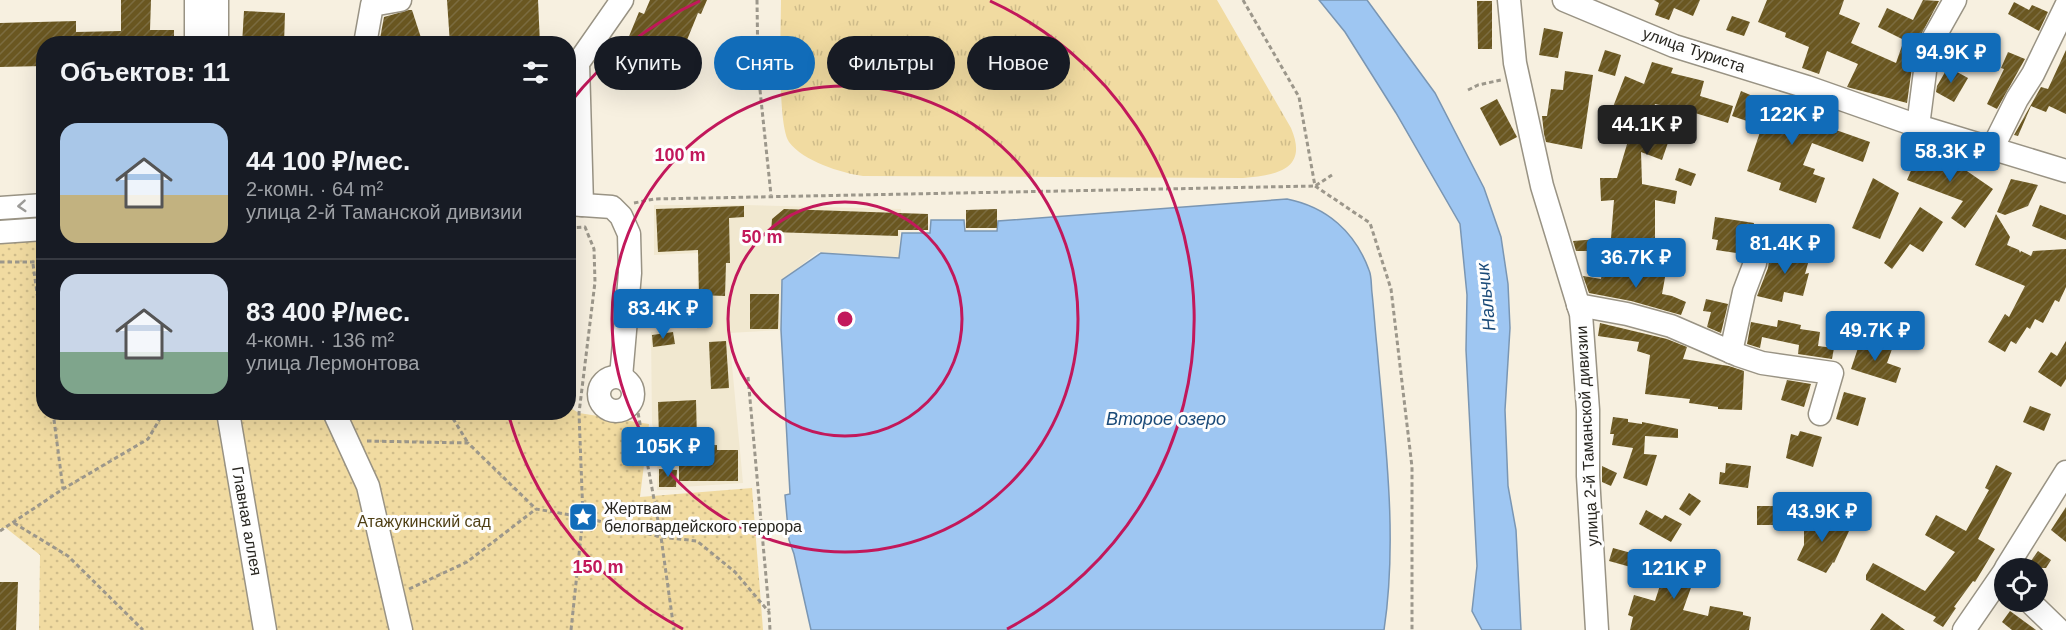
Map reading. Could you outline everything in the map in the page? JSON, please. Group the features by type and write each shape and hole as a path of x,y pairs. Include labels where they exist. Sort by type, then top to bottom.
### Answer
{"street":[{"path":"196,0 196,36"},
{"path":"217,0 217,36"},
{"path":"366,36 372,5 400,0"},
{"path":"576,157 578,63 622,0"},
{"name":"улица 2-й Таманской дивизии","path":"1509,0 1518,77 1542,186 1581,314 1588,410 1588,477 1597,630"},
{"name":"улица Туриста","path":"1564,0 1674,46 1807,87 1918,126 2066,171"},
{"path":"1918,126 1928,48 1955,0"},
{"path":"1993,147 2017,99 2033,74 2066,6"},
{"path":"576,204 612,207 621,216 629,234 627,384"},
{"path":"0,208 36,206"},
{"path":"0,232 36,230"},
{"path":"1731,352 1744,292 1755,263 1758,246"},
{"path":"1578,305 1627,314 1671,326 1762,363 1832,373 1820,414"},
{"name":"Главная аллея","path":"229,420 265,630"},
{"path":"338,420 368,486 401,630"},
{"path":"2013,558 2063,485"},
{"path":"1964,630 1994,586"},
{"path":"2040,612 2059,630"}],"path":[{"path":"757,0 758,71 772,196"},
{"path":"1243,0 1299,98 1315,186 1370,223 1391,289 1412,467 1412,630"},
{"path":"1468,90 1478,85 1518,77"},
{"path":"612,207 654,199 1315,186 1332,175"},
{"path":"571,630 583,517 579,413 595,282 594,249 585,227 576,228"},
{"path":"0,262 36,263"},
{"path":"33,264 36,286"},
{"path":"748,377 770,630"},
{"path":"627,384 661,537 674,630"},
{"path":"54,420 63,489"},
{"path":"0,531 63,489 148,439 159,420"},
{"path":"454,420 468,443 536,509 583,517 661,537 697,541 735,572 769,612"},
{"path":"347,441 468,443"},
{"path":"394,597 467,562 536,509"},
{"path":"14,523 68,556 143,630"}],"shaded area":[{"path":"654,205 901,209 899,257 818,252 781,281 780,330 729,333 743,483 682,487 682,490 657,490 658,440 652,424 651,332 697,329 698,253 654,255"}],"green space":[{"path":"781,0 1217,0 1291,128 1296,153 1286,168 1267,175 1243,178 863,176 844,172 803,155 789,142 785,132 781,90 815,90 815,36 780,36"},
{"name":"Атажукинский сад","path":"36,229 36,420 576,420 576,411 649,424 640,497 752,488 763,630 39,630 40,555 6,528 0,528 0,232"}],"water":[{"name":"Нальчик","path":"1319,0 1367,0 1435,93 1484,188 1501,237 1508,284 1510,328 1505,410 1508,486 1516,530 1521,630 1482,630 1472,611 1477,566 1466,350 1467,295 1460,224 1396,113 1345,32"},
{"name":"Второе озеро","path":"1287,199 1315,208 1338,223 1356,244 1371,276 1389,489 1390,560 1384,630 811,630 789,540 785,495 790,494 781,330 782,280 821,253 899,258 902,233 930,233 931,220 964,220 965,231 997,231 998,221"}],"building":[{"path":"121,0 151,0 150,30 174,30 174,36 36,36 36,66 0,67 0,23 76,21 76,32 121,31"},
{"path":"447,0 538,0 540,36 449,36"},
{"path":"650,0 707,0 701,14 698,13 689,36 629,36 639,12 644,14"},
{"path":"1654,0 1700,0 1693,16 1674,8 1669,20 1655,15 1659,3"},
{"path":"1767,0 1844,0 1839,14 1860,23 1851,43 1896,63 1904,40 1878,27 1887,8 1913,20 1923,0 1939,1 1915,46 1907,103 1847,87 1858,64 1827,51 1819,74 1802,68 1809,47 1785,37 1786,33 1758,22"},
{"path":"1477,1 1492,1 1492,49 1478,49"},
{"path":"2014,2 2029,10 2032,5 2048,12 2039,31 2008,14"},
{"path":"412,10 420,36 380,36 384,17"},
{"path":"244,11 285,13 284,36 242,36"},
{"path":"1732,16 1750,22 1744,36 1726,30"},
{"path":"1544,28 1563,32 1558,58 1539,55"},
{"path":"1605,50 1621,55 1615,76 1598,71"},
{"path":"2066,50 2066,114 2049,106 2046,112 2031,106 2018,136 2014,135 2041,87 2048,89"},
{"path":"2008,52 2025,59 1997,109 1987,104 2004,69 2001,68"},
{"path":"1652,62 1673,68 1671,73 1704,81 1700,96 1733,106 1728,123 1655,104 1648,126 1671,134 1662,160 1641,152 1642,184 1677,191 1675,204 1655,200 1655,251 1576,251 1573,241 1611,238 1614,200 1601,201 1600,178 1617,178 1630,134 1624,132 1630,113 1613,107 1625,76 1644,84"},
{"path":"1948,67 1968,78 1954,102 1936,92"},
{"path":"1565,71 1593,75 1582,149 1546,142 1544,134 1542,116 1547,116 1551,89 1563,90"},
{"path":"1741,91 1804,118 1806,114 1821,120 1819,124 1870,142 1863,162 1812,143 1803,165 1815,169 1813,174 1825,178 1816,203 1779,190 1781,183 1747,171 1762,126 1732,116"},
{"path":"1497,99 1517,137 1500,146 1480,108"},
{"path":"1921,147 1966,165 1964,169 1993,189 1965,228 1951,218 1963,201 1907,180"},
{"path":"1679,168 1696,174 1691,186 1675,180"},
{"path":"1873,178 1899,193 1880,239 1852,228"},
{"path":"2011,179 2038,185 2028,206 2005,215 1997,212"},
{"path":"2040,205 2066,215 2066,240 2032,226"},
{"path":"744,206 744,217 729,218 730,263 726,263 725,296 699,295 698,250 658,252 656,209"},
{"path":"1920,207 1943,222 1923,252 1910,244 1892,269 1884,263"},
{"path":"784,209 928,214 928,230 898,230 898,236 771,232 772,219"},
{"path":"997,209 997,228 966,228 966,210"},
{"path":"1996,214 2010,237 2007,245 2019,250 2020,253 2021,251 2031,256 2033,251 2066,249 2066,287 2059,302 2055,300 2043,323 2035,319 2030,329 2027,327 2016,344 2011,341 2005,352 1988,342 2005,314 2009,317 2025,286 1975,265"},
{"path":"1715,217 1754,223 1743,254 1716,250 1718,240 1712,239"},
{"path":"1771,246 1810,256 1805,274 1809,273 1803,296 1784,292 1782,302 1757,296 1768,268"},
{"path":"1603,268 1644,277 1645,268 1666,272 1662,294 1686,302 1681,315 1631,301 1589,293 1583,276 1601,279"},
{"path":"750,294 779,294 778,329 750,329"},
{"path":"1706,299 1728,304 1721,333 1707,327 1711,312 1703,311"},
{"path":"1778,320 1801,325 1800,329 1820,332 1818,346 1834,348 1832,359 1798,354 1799,345 1762,337 1760,348 1747,344 1751,322 1777,327"},
{"path":"1600,323 1667,339 1687,347 1683,359 1729,366 1744,371 1742,410 1718,409 1718,407 1689,403 1690,399 1645,394 1650,355 1637,351 1639,342 1598,336"},
{"path":"673,332 675,344 653,347 652,335"},
{"path":"1861,339 1892,349 1887,363 1901,368 1896,383 1851,369"},
{"path":"726,341 729,388 711,389 709,342"},
{"path":"2066,341 2066,379 2061,387 2038,372 2051,352 2057,356"},
{"path":"1787,380 1811,384 1804,407 1781,400"},
{"path":"1844,392 1866,398 1858,426 1836,419"},
{"path":"696,400 697,440 710,440 710,445 717,445 717,450 738,450 738,481 679,481 679,437 659,438 658,402"},
{"path":"2030,406 2051,414 2044,431 2023,422"},
{"path":"1613,417 1628,419 1628,422 1642,424 1642,422 1678,429 1678,438 1645,436 1644,454 1657,455 1647,486 1623,478 1633,448 1612,445 1614,434 1610,434"},
{"path":"1800,431 1822,437 1813,467 1786,458 1791,434 1798,436"},
{"path":"1726,463 1751,466 1748,488 1719,484 1720,472 1725,473"},
{"path":"1996,465 2012,473 1978,539 1995,549 1975,582 1973,581 1954,607 1956,608 1943,627 1933,621 1936,617 1866,580 1866,575 1873,563 1925,591 1955,552 1925,535 1936,515 1966,531 1989,490 1985,488"},
{"path":"1602,466 1617,473 1611,486 1602,482"},
{"path":"659,469 677,470 676,487 659,487"},
{"path":"1689,493 1701,501 1690,516 1679,509"},
{"path":"1757,506 1788,506 1788,525 1757,525"},
{"path":"2066,507 2066,542 2051,530"},
{"path":"1646,510 1662,519 1665,515 1682,524 1671,542 1639,524"},
{"path":"1811,514 1849,531 1834,563 1826,573 1797,560 1804,545 1804,528"},
{"path":"1613,548 1697,571 1683,610 1708,616 1710,606 1743,612 1743,615 1751,617 1749,630 1630,630 1633,617 1628,615 1634,595 1655,601 1663,576 1609,561"},
{"path":"2038,551 2051,560 2048,565 2048,558 2033,558"},
{"path":"0,582 18,582 16,630 0,630"},
{"path":"2011,612 2036,630 2012,630 2002,622"},
{"path":"1882,613 1905,630 1870,630"}],"place":[{"name":"Жертвам белогвардейского террора","path":"583,517"}]}
